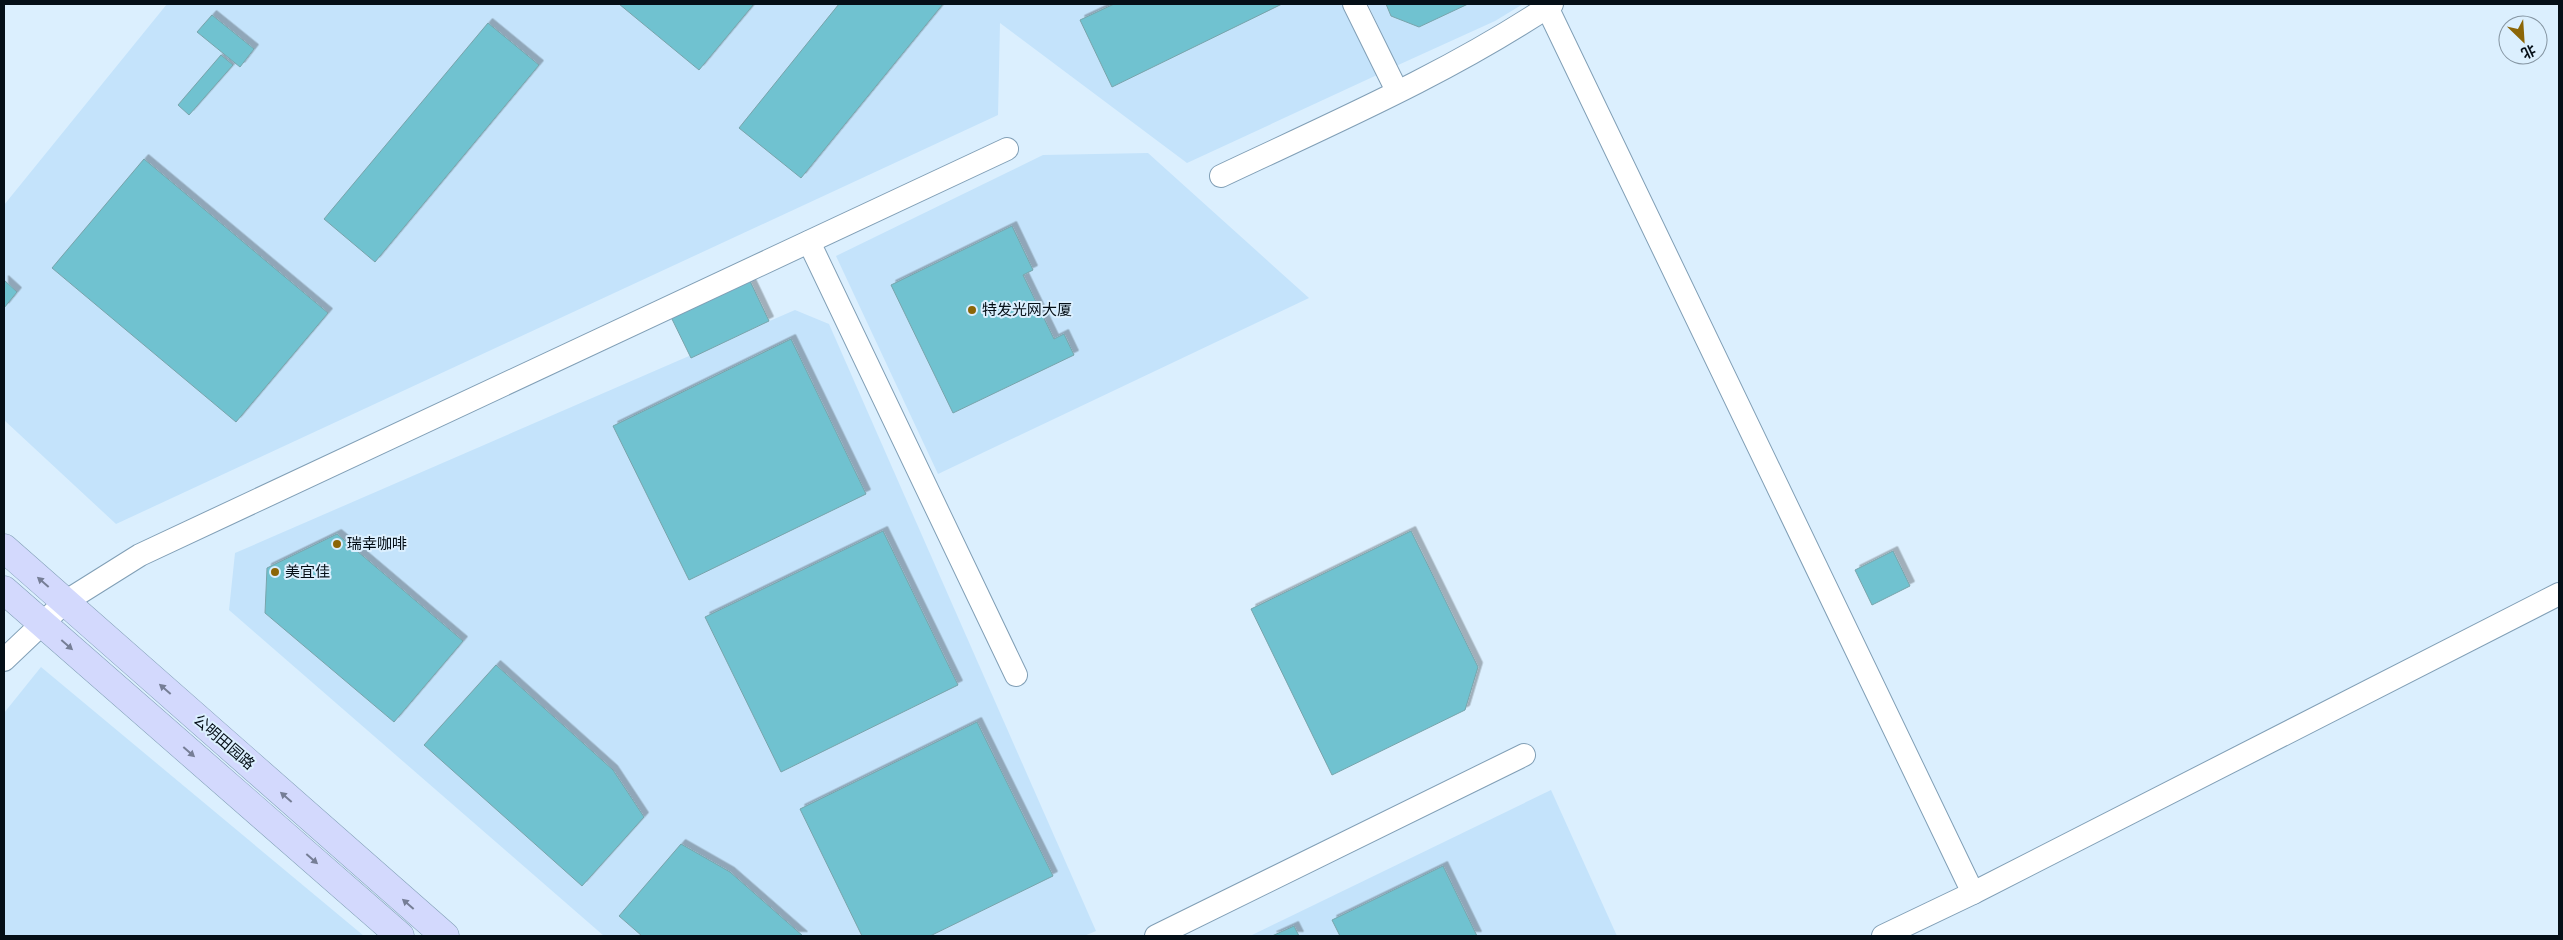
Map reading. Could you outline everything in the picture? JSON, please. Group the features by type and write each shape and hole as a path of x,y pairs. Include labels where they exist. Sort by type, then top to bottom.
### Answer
{"street":[{"path":"1354,4 1397,92"},
{"path":"1221,176 1397,92 1510,32 1550,6 1973,893"},
{"path":"4,660 66,602 140,555 1007,149"},
{"path":"809,242 1016,675"},
{"name":"公明田园路","path":"4,548 445,936"},
{"name":"公明田园路","path":"4,590 400,936"},
{"path":"1883,936 1973,893 2559,594"},
{"path":"1156,936 1524,756"}],"shaded area":[{"path":"167,4 1342,4 1377,75 1187,163 1000,23 998,115 116,524 4,420 4,205"},
{"path":"1368,4 1523,4 1495,21 1396,66"},
{"path":"1148,153 1309,298 938,474 836,256 1043,155"},
{"path":"795,310 829,324 1096,931 1084,936 604,936 229,610 235,553"},
{"path":"41,667 364,936 4,936 4,713"},
{"path":"1551,790 1617,936 1250,936"}],"building":[{"path":"619,4 754,4 699,70"},
{"path":"839,4 943,4 801,178 739,128"},
{"path":"1114,4 1282,4 1112,87 1080,20"},
{"path":"1386,4 1468,4 1419,27 1391,16"},
{"path":"212,15 254,49 240,67 197,32"},
{"path":"488,23 539,65 375,262 324,219"},
{"path":"221,55 233,65 189,115 178,105"},
{"path":"144,159 328,313 236,422 52,268"},
{"name":"特发光网大厦","path":"1012,226 1033,270 1023,275 1054,339 1064,334 1074,355 953,413 891,285"},
{"path":"749,279 769,321 691,358 671,317"},
{"path":"4,280 17,292 4,308"},
{"path":"791,339 866,494 689,580 613,426"},
{"path":"883,531 958,685 781,772 705,617"},
{"path":"1411,531 1478,667 1465,710 1332,775 1251,609"},
{"path":"337,534 463,641 394,722 265,613 267,568"},
{"path":"1893,551 1910,586 1872,605 1855,570"},
{"path":"496,665 613,770 644,817 582,886 424,745"},
{"path":"977,722 1053,876 930,936 862,936 800,809"},
{"path":"681,844 730,872 803,936 642,936 619,916"},
{"path":"1443,866 1477,936 1340,936 1332,920"},
{"path":"1294,926 1299,936 1272,936"}],"place":[{"name":"特发光网大厦","path":"972,310"},
{"name":"瑞幸咖啡","path":"337,544"},
{"name":"美宜佳","path":"275,572"}]}
